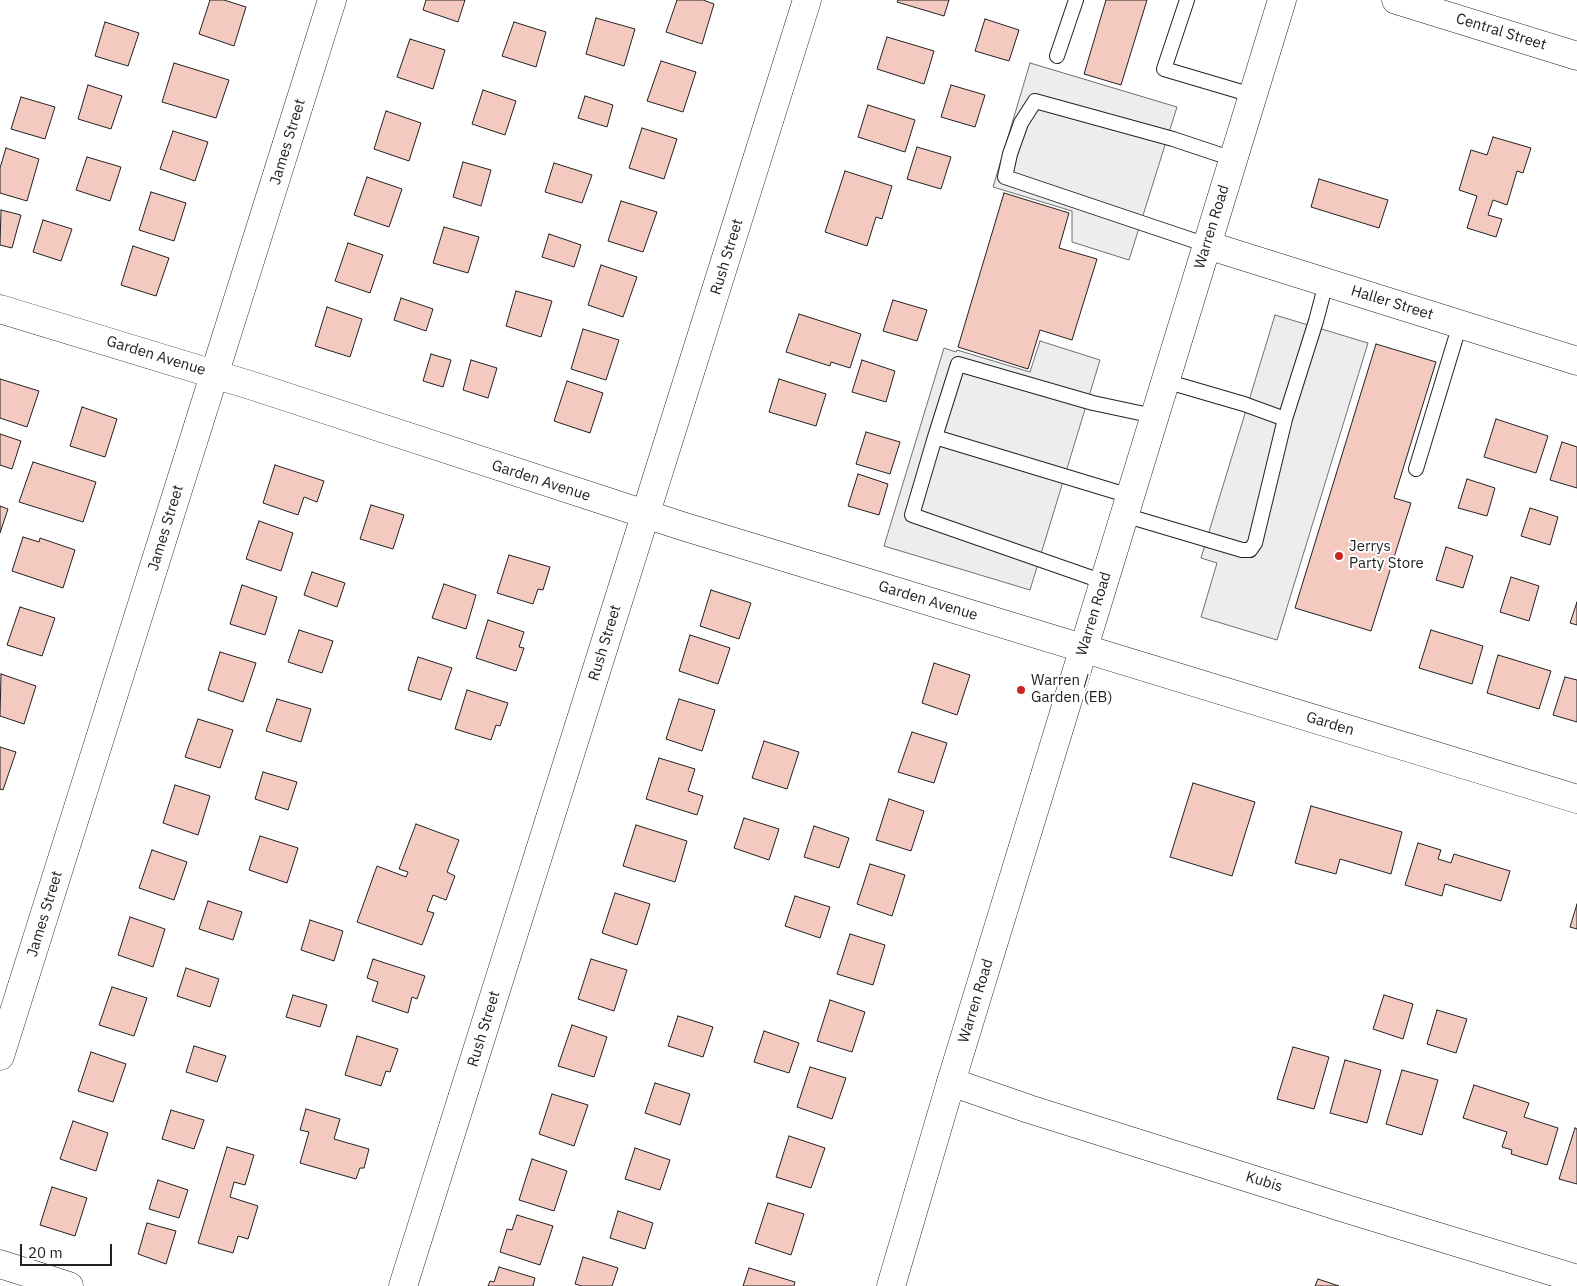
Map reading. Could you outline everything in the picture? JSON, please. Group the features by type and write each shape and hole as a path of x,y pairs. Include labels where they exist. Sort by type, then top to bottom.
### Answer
{"street":[{"name":"James Street","path":"0,1056 332,0"},
{"name":"Rush Street","path":"403,1286 808,0"},
{"name":"Warren Road","path":"891,1286 951,1082 1282,0"},
{"name":"Central Street","path":"1396,0 1577,56"},
{"name":"Haller Street","path":"1207,245 1577,361"},
{"name":"Garden Avenue","path":"0,309 215,374 646,514 1083,649"},
{"name":"Garden","path":"1083,649 1577,799"},
{"name":"Kubis","path":"951,1082 1029,1109 1577,1279"},
{"path":"0,1264 69,1286"}],"lane":[{"path":"1057,56 1076,0"},
{"path":"1187,0 1164,69 1252,95"},
{"path":"1207,245 1005,177 1010,154 1021,123 1035,101 1173,139 1233,159"},
{"path":"935,437 1127,506 1242,550 1250,550 1255,543 1285,419 1316,321 1326,282"},
{"path":"1416,469 1460,324"},
{"path":"1104,582 912,515 935,437 958,364 1093,403 1154,416"},
{"path":"1165,381 1244,404 1285,419"}],"shaded area":[{"path":"1030,63 1177,107 1129,260 1072,242 1072,211 993,187"},
{"path":"1275,315 1368,343 1277,640 1201,617 1217,563 1201,558"},
{"path":"1040,341 1100,360 1030,590 884,546 944,348 956,352 957,350 1030,372"}],"building":[{"path":"210,0 224,0 246,7 234,46 199,34"},
{"path":"426,0 465,0 458,22 423,10"},
{"path":"677,0 703,0 714,4 702,44 666,32"},
{"path":"898,0 949,0 944,16 897,2"},
{"path":"1106,0 1147,0 1121,85 1084,74"},
{"path":"596,18 635,29 624,66 586,54"},
{"path":"985,19 1019,30 1009,61 975,51"},
{"path":"105,22 139,33 128,66 95,56"},
{"path":"514,22 546,32 536,67 502,56"},
{"path":"887,37 934,51 924,84 877,69"},
{"path":"410,39 445,50 433,89 397,77"},
{"path":"661,61 696,72 683,112 647,101"},
{"path":"174,63 229,80 216,118 162,102"},
{"path":"88,85 122,96 111,129 78,119"},
{"path":"951,85 985,95 975,127 941,117"},
{"path":"483,90 516,101 505,135 472,124"},
{"path":"585,96 613,105 607,127 578,118"},
{"path":"21,97 55,107 45,139 11,129"},
{"path":"868,105 915,120 905,152 858,137"},
{"path":"386,111 421,123 409,161 374,149"},
{"path":"642,128 677,139 664,179 629,168"},
{"path":"173,131 208,142 195,181 160,169"},
{"path":"1493,137 1531,148 1523,173 1517,171 1507,205 1493,200 1488,215 1502,219 1496,237 1467,228 1477,196 1459,190 1471,150 1487,155"},
{"path":"917,147 951,157 941,189 907,179"},
{"path":"6,148 39,159 27,201 0,193 0,168"},
{"path":"87,157 121,167 110,201 76,190"},
{"path":"463,162 491,170 481,206 453,197"},
{"path":"554,163 592,175 582,203 545,192"},
{"path":"845,171 892,186 882,219 876,217 867,246 825,232"},
{"path":"367,177 402,189 389,227 354,215"},
{"path":"1319,179 1388,200 1379,228 1311,207"},
{"path":"151,192 186,203 174,241 139,230"},
{"path":"1004,193 1069,213 1059,248 1097,259 1072,340 1040,330 1028,369 958,347"},
{"path":"621,201 657,212 643,252 608,241"},
{"path":"1,210 21,215 12,248 0,245"},
{"path":"43,220 72,229 61,261 33,252"},
{"path":"444,227 479,237 468,273 433,263"},
{"path":"549,234 581,245 574,267 542,257"},
{"path":"348,243 383,255 370,293 335,281"},
{"path":"133,246 169,258 156,296 121,285"},
{"path":"601,265 637,277 623,317 588,305"},
{"path":"516,291 552,301 541,337 506,326"},
{"path":"401,298 433,309 426,331 394,320"},
{"path":"893,300 927,310 917,341 883,331"},
{"path":"327,307 362,319 350,357 315,346"},
{"path":"799,314 861,334 850,368 831,362 830,366 786,352"},
{"path":"583,329 619,340 606,380 571,369"},
{"path":"1376,344 1436,362 1394,498 1411,503 1371,631 1295,608"},
{"path":"431,354 451,360 443,387 423,381"},
{"path":"471,360 497,368 488,398 463,390"},
{"path":"862,360 895,371 886,402 852,392"},
{"path":"0,379 39,391 27,427 0,418"},
{"path":"779,379 826,394 816,426 769,412"},
{"path":"567,381 603,393 590,433 554,421"},
{"path":"82,407 117,419 105,457 70,446"},
{"path":"1496,419 1548,436 1536,473 1484,457"},
{"path":"866,432 900,442 890,474 856,464"},
{"path":"0,434 21,441 12,469 0,465"},
{"path":"1562,442 1577,447 1577,488 1550,480"},
{"path":"33,462 96,482 83,522 19,502"},
{"path":"275,465 324,481 317,502 304,497 298,515 263,503"},
{"path":"858,474 888,484 879,515 848,506"},
{"path":"1467,479 1495,488 1487,516 1458,508"},
{"path":"371,505 404,515 393,549 360,539"},
{"path":"0,506 8,509 0,533"},
{"path":"1530,508 1558,517 1550,545 1521,536"},
{"path":"259,521 293,533 281,571 246,559"},
{"path":"23,537 39,542 40,538 75,550 63,588 12,571"},
{"path":"1446,547 1473,556 1463,588 1436,580"},
{"path":"509,555 550,567 543,590 538,589 533,604 497,593"},
{"path":"312,572 345,583 337,607 304,595"},
{"path":"1511,577 1539,586 1529,621 1500,612"},
{"path":"444,584 476,595 466,629 432,618"},
{"path":"242,585 277,597 265,635 230,624"},
{"path":"711,590 751,603 739,639 700,626"},
{"path":"1577,602 1577,625 1570,623"},
{"path":"20,607 55,618 42,656 7,645"},
{"path":"488,620 524,632 519,647 524,648 516,671 476,658"},
{"path":"299,630 333,641 322,673 288,662"},
{"path":"1431,630 1483,646 1472,684 1419,668"},
{"path":"690,635 730,648 718,684 679,671"},
{"path":"220,652 256,663 243,702 208,690"},
{"path":"1498,655 1551,671 1539,709 1487,693"},
{"path":"418,657 452,668 441,700 408,690"},
{"path":"934,663 970,675 957,715 922,703"},
{"path":"1,674 36,686 24,724 0,716"},
{"path":"1565,677 1577,680 1577,722 1553,715"},
{"path":"467,690 508,703 500,726 496,725 491,740 455,729"},
{"path":"277,699 311,709 301,742 266,731"},
{"path":"679,699 715,710 702,751 666,739"},
{"path":"198,719 233,730 220,768 185,757"},
{"path":"912,732 947,743 934,783 898,772"},
{"path":"764,741 799,752 787,789 752,778"},
{"path":"0,747 16,752 3,790 0,789"},
{"path":"659,758 695,769 688,791 703,796 697,815 646,799"},
{"path":"263,772 297,782 288,810 255,799"},
{"path":"1193,783 1255,802 1232,876 1170,857"},
{"path":"175,785 210,796 198,835 163,823"},
{"path":"889,799 924,811 911,851 876,840"},
{"path":"1311,806 1402,832 1391,874 1340,859 1336,874 1295,863"},
{"path":"744,818 779,829 769,860 734,848"},
{"path":"416,824 459,840 447,872 455,876 446,900 433,895 427,911 434,913 422,945 357,922 377,866 406,877 408,872 399,869"},
{"path":"636,825 687,841 675,882 623,866"},
{"path":"814,826 849,838 839,868 804,857"},
{"path":"260,836 298,848 287,883 249,870"},
{"path":"1418,843 1441,850 1438,859 1451,863 1454,854 1510,871 1501,901 1445,884 1442,896 1405,885"},
{"path":"152,850 187,862 174,900 139,888"},
{"path":"870,864 905,875 892,916 857,904"},
{"path":"615,893 650,904 637,945 602,933"},
{"path":"795,896 830,907 820,938 785,926"},
{"path":"208,901 242,912 233,940 199,929"},
{"path":"1577,904 1577,929 1570,927"},
{"path":"130,917 165,929 153,967 118,955"},
{"path":"310,920 343,931 334,961 301,950"},
{"path":"850,934 885,945 873,985 837,974"},
{"path":"373,959 425,976 417,999 412,997 408,1013 372,1001 378,982 367,978"},
{"path":"591,959 627,970 614,1011 578,999"},
{"path":"186,968 219,979 210,1007 177,996"},
{"path":"112,987 147,998 134,1036 99,1025"},
{"path":"293,995 327,1005 320,1027 286,1017"},
{"path":"1384,995 1413,1004 1403,1039 1373,1029"},
{"path":"830,1000 865,1012 852,1052 817,1041"},
{"path":"1437,1010 1467,1019 1456,1053 1427,1044"},
{"path":"678,1016 713,1027 703,1057 668,1046"},
{"path":"572,1025 607,1037 594,1077 558,1066"},
{"path":"764,1031 799,1043 789,1073 754,1062"},
{"path":"357,1036 398,1049 390,1072 386,1071 381,1086 345,1075"},
{"path":"194,1046 226,1056 217,1082 186,1072"},
{"path":"1293,1047 1329,1057 1314,1109 1277,1099"},
{"path":"91,1052 126,1064 113,1102 78,1091"},
{"path":"1345,1060 1381,1070 1367,1123 1330,1113"},
{"path":"810,1067 846,1078 832,1119 797,1107"},
{"path":"1402,1070 1438,1080 1422,1135 1386,1124"},
{"path":"655,1083 690,1094 680,1125 645,1113"},
{"path":"1474,1085 1529,1103 1524,1117 1558,1128 1547,1165 1511,1154 1512,1150 1502,1147 1507,1132 1463,1118"},
{"path":"552,1094 588,1105 574,1146 539,1134"},
{"path":"306,1109 340,1119 334,1139 369,1149 364,1168 360,1168 356,1179 300,1163 309,1132 300,1130"},
{"path":"171,1110 204,1120 194,1149 162,1139"},
{"path":"73,1121 108,1133 96,1171 60,1159"},
{"path":"1575,1128 1577,1129 1577,1184 1559,1179"},
{"path":"789,1136 825,1148 811,1188 776,1177"},
{"path":"227,1147 254,1155 245,1185 234,1182 230,1197 258,1206 248,1239 238,1236 233,1253 198,1243"},
{"path":"635,1148 670,1160 660,1190 625,1179"},
{"path":"532,1159 567,1171 554,1211 519,1200"},
{"path":"158,1180 188,1190 179,1218 149,1209"},
{"path":"52,1187 87,1198 75,1236 40,1225"},
{"path":"768,1203 804,1214 791,1255 755,1243"},
{"path":"618,1211 653,1223 645,1249 610,1238"},
{"path":"517,1215 553,1226 540,1265 500,1252 507,1229 512,1230"},
{"path":"147,1223 176,1231 166,1264 138,1254"},
{"path":"583,1257 618,1268 612,1286 582,1286 575,1284"},
{"path":"499,1267 535,1278 533,1286 488,1286 490,1281 494,1282"},
{"path":"749,1268 795,1282 794,1286 743,1286"},
{"path":"1318,1279 1339,1286 1315,1286"}],"place":[{"name":"Jerrys Party Store","path":"1339,556"},
{"name":"Warren / Garden (EB)","path":"1021,690"}]}
